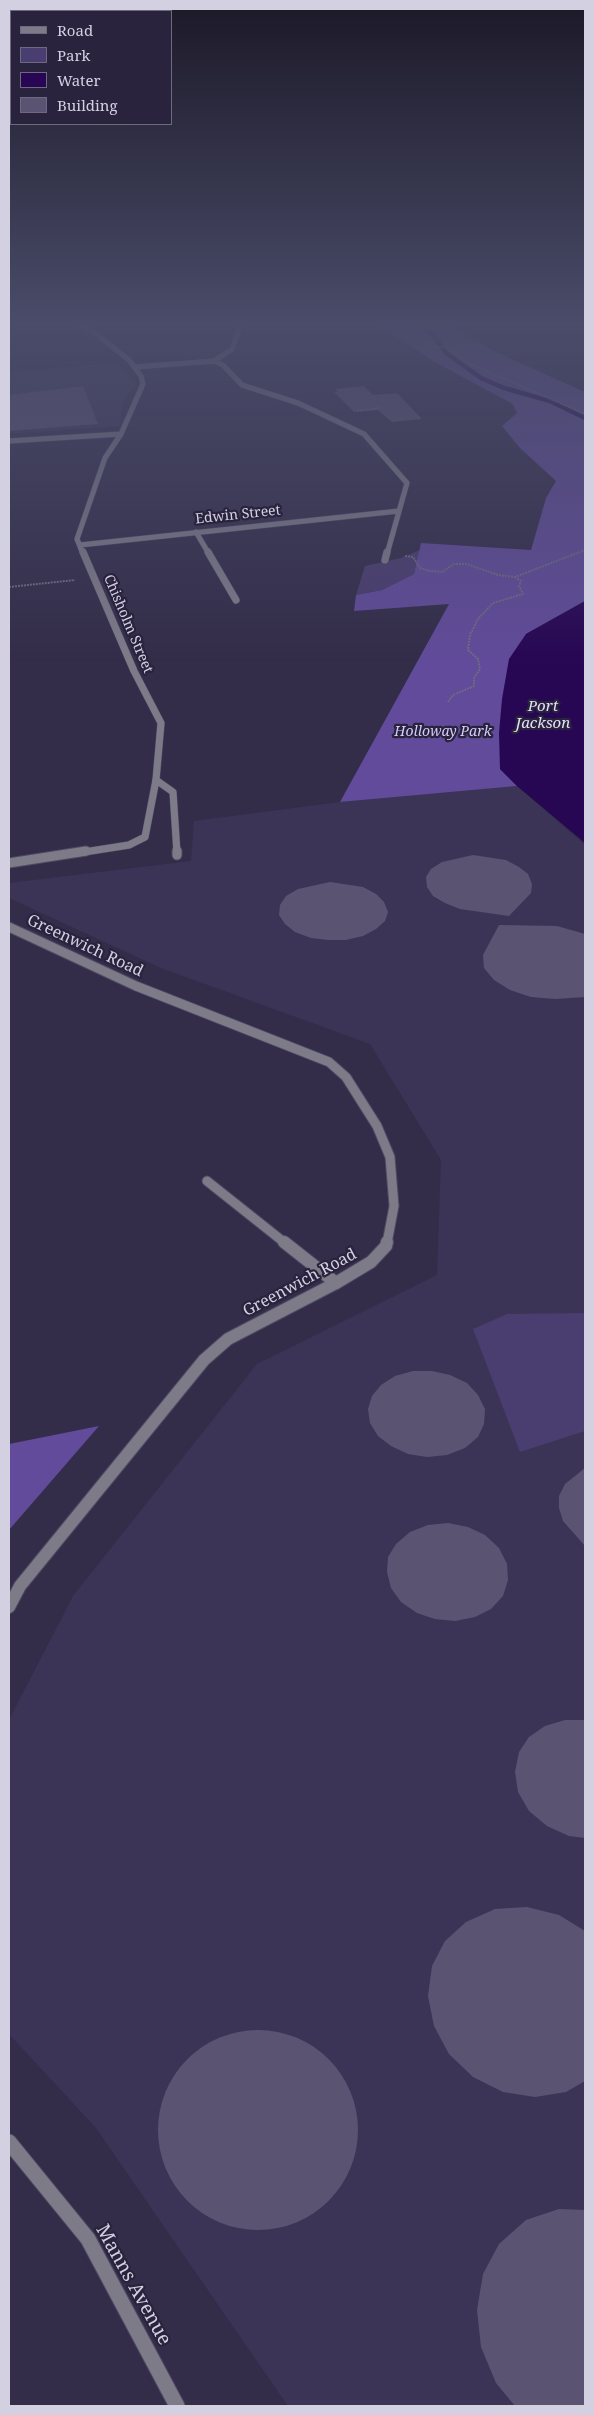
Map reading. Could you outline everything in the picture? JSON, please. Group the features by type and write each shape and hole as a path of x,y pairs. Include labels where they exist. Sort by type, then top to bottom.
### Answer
{"street":[{"path":"9,441 78,437"},
{"name":"Chisholm Street","path":"9,863 129,845 145,837 156,780 161,723 134,671 77,535 105,458 120,437"},
{"path":"366,437 407,483 385,560"},
{"name":"Edwin Street","path":"80,545 399,511"},
{"path":"196,532 236,600"},
{"path":"156,780 173,792 177,855"},
{"name":"Greenwich Road","path":"9,927 136,986 307,1051 329,1062 346,1077 377,1126 390,1157 394,1206 386,1246 371,1262 336,1284 252,1324 228,1339 204,1360 20,1586 9,1607"},
{"path":"207,1181 336,1284"},
{"name":"Manns Avenue","path":"9,2142 88,2239 177,2406"}],"path":[{"path":"420,568 442,572 454,564 467,564 498,575 515,577 585,550"},
{"path":"448,702 453,695 474,686 474,678 480,670 478,659 468,650 470,635 478,618 493,602 523,594 519,586 521,582 515,577"},
{"path":"9,587 95,578"}],"shaded area":[{"path":"517,786 585,845 585,2406 288,2406 96,2128 9,2034 9,1720 73,1596 257,1364 437,1275 441,1160 370,1044 161,968 9,898 9,883 191,861 194,821 340,802"}],"green space":[{"name":"Holloway Park","path":"511,437 585,437 585,601 526,634 500,769 517,786 340,802 449,604 354,611 356,595 382,590 414,574 421,543 531,550 546,498 556,481 520,448"},
{"path":"420,550 414,574 382,590 356,595 365,566 401,558"},
{"path":"585,1313 585,1431 520,1452 473,1329 507,1314"},
{"path":"99,1426 9,1530 9,1444"}],"water":[{"name":"Port Jackson","path":"585,601 585,843 517,786 500,769 499,733 502,699 509,659 526,634"}],"building":[{"path":"473,855 506,860 528,874 532,884 531,893 509,916 460,909 433,896 427,887 426,877 431,869 442,862"},
{"path":"330,882 363,887 376,894 384,902 388,912 385,921 376,929 363,936 346,940 311,938 295,932 285,924 279,915 280,905 286,896 298,889"},
{"path":"499,925 557,926 585,934 585,997 555,999 531,997 510,990 494,980 484,968 483,955"},
{"path":"413,1371 432,1371 450,1375 467,1383 478,1395 485,1409 484,1424 478,1437 465,1448 447,1455 427,1457 408,1454 391,1446 378,1436 370,1423 368,1409 372,1396 381,1385 395,1376"},
{"path":"585,1468 585,1546 563,1521 559,1508 559,1496 565,1484"},
{"path":"448,1523 468,1527 485,1535 499,1548 507,1564 508,1580 503,1596 491,1609 475,1617 455,1621 435,1619 417,1613 401,1602 391,1588 387,1572 388,1557 396,1544 410,1532 428,1525"},
{"path":"565,1720 585,1720 585,1838 569,1836 547,1826 529,1811 518,1792 515,1772 519,1752 529,1737 545,1726"},
{"path":"527,1907 559,1915 585,1931 585,2081 566,2092 535,2097 503,2092 473,2077 449,2054 434,2026 428,1996 432,1966 445,1941 466,1922 495,1909"},
{"path":"248,2030 268,2030 296,2037 314,2047 329,2059 341,2074 351,2092 358,2120 358,2140 351,2168 341,2186 329,2201 314,2213 296,2223 268,2230 248,2230 220,2223 202,2213 181,2194 165,2168 162,2159 158,2140 158,2120 165,2092 175,2074 194,2053 220,2037 229,2034"},
{"path":"559,2209 585,2210 585,2406 515,2406 496,2383 481,2347 477,2310 483,2274 499,2244 526,2220"}]}
